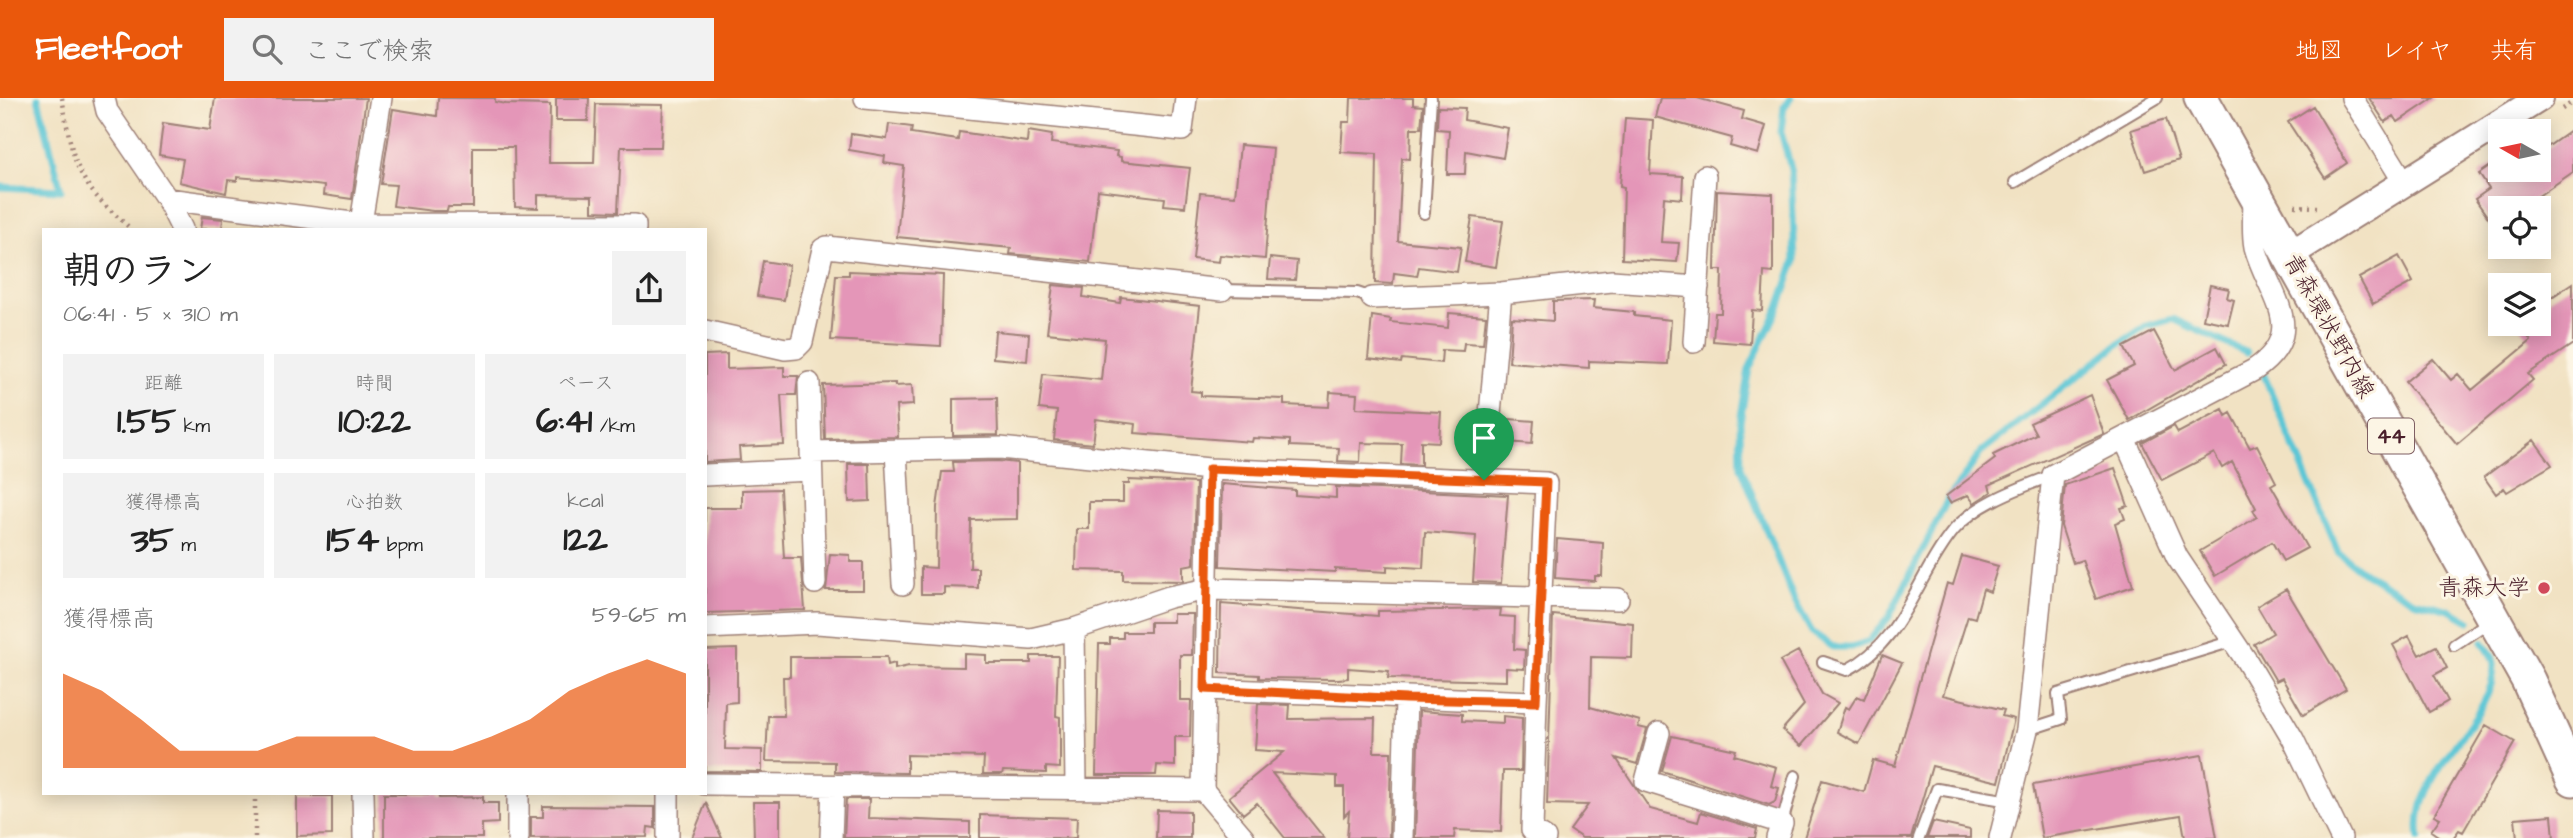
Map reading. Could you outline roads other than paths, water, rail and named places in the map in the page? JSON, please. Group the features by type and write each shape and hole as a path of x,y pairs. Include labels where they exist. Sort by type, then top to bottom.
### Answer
{"main road":[{"name":"青森環状野内線","path":"2201,98 2528,680 2573,779"}],"street":[{"path":"104,98 107,111 167,199 182,228"},
{"path":"360,227 381,98"},
{"path":"865,98 941,102 1182,130 1186,98"},
{"path":"2352,98 2404,183"},
{"path":"2289,254 2540,98"},
{"path":"1694,342 1705,176"},
{"path":"2000,838 2027,730 2053,475 2274,357 2281,338 2283,310 2255,246 2253,192"},
{"path":"167,199 360,227 635,225 635,228"},
{"path":"707,331 785,349 796,348 802,342 823,249 827,247 1222,290"},
{"path":"1372,298 1501,293 1612,281 1698,286"},
{"path":"1484,480 1501,293"},
{"path":"809,383 816,583"},
{"path":"2124,438 2177,557 2293,739 2341,838"},
{"path":"707,475 896,450 1000,448 1209,469 1546,482 1532,830 1545,838"},
{"path":"896,450 903,584"},
{"path":"1209,469 1203,790 1244,838"},
{"path":"707,628 817,624 1031,639 1074,629 1169,597 1208,589 1618,599"},
{"path":"1074,629 1076,786"},
{"path":"1205,689 1406,699 1536,702"},
{"path":"1402,838 1406,699"},
{"path":"1659,733 1646,781 1779,830"},
{"path":"707,784 1076,786 1203,790"},
{"path":"831,838 832,786"},
{"path":"363,795 364,838"},
{"path":"518,795 518,838"},
{"path":"668,795 668,838"}],"lane":[{"path":"1424,213 1431,98"},
{"path":"2015,182 2157,98"},
{"path":"1222,290 1357,293 1372,298"},
{"path":"1823,662 1847,670 1863,662 1887,640 1955,530 1981,507 2053,475"},
{"path":"2454,645 2493,619"},
{"path":"2027,730 2061,719 2058,694 2233,642"},
{"path":"1779,830 1795,776"},
{"path":"1919,838 1937,789 2011,801"}],"waterway":[{"path":"0,187 61,190 38,98"},
{"path":"1791,98 1784,107 1781,132 1791,169 1795,261 1780,305 1749,369 1740,422 1741,467 1794,600 1812,632 1833,647 1852,647 1869,641 1889,617 1947,501 1982,451 2116,346 2146,326 2173,319 2247,353"},
{"path":"2263,373 2338,552 2366,574 2414,601 2450,610 2469,621"},
{"path":"2420,838 2420,814 2427,791 2481,707 2491,686 2494,662 2482,642"}],"place":[{"name":"青森大学","path":"2544,588"}]}
